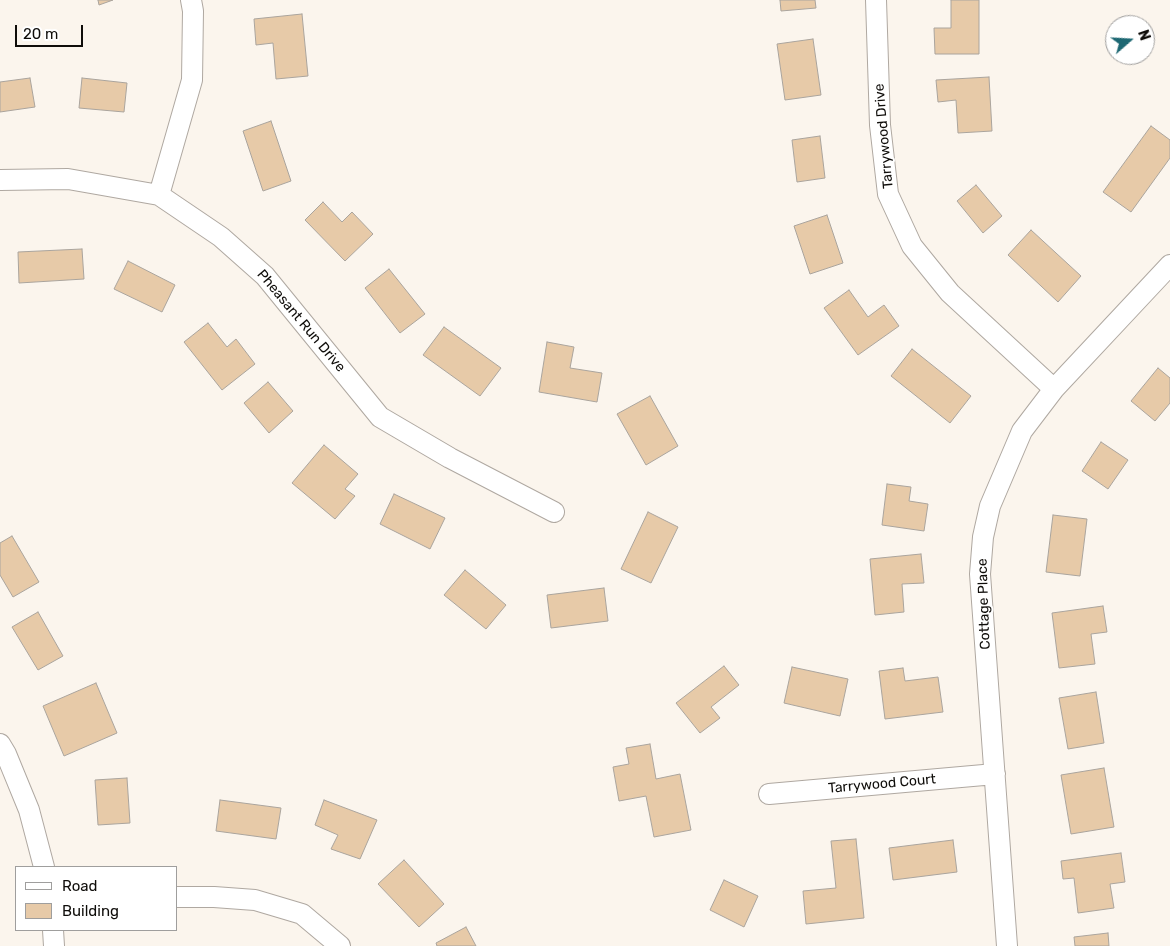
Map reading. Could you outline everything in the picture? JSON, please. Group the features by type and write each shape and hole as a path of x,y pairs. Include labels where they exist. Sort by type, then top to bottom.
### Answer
{"street":[{"path":"159,195 192,80 193,11 191,0"},
{"name":"Tarrywood Drive","path":"876,0 880,125 888,194 912,246 950,294 1054,389"},
{"name":"Pheasant Run Drive","path":"0,180 68,179 159,195 221,237 265,276 380,417 450,458 554,512"},
{"name":"Cottage Place","path":"1007,946 980,574 983,537 990,506 1022,431 1054,389 1167,274"},
{"path":"0,744 29,810 44,866"},
{"name":"Tarrywood Court","path":"769,794 995,774"},
{"path":"178,897 255,900 302,914 340,946"},
{"path":"53,931 54,946"}],"building":[{"path":"98,0 113,0 99,5"},
{"path":"780,0 815,0 816,8 781,11"},
{"path":"951,0 979,0 979,54 935,54 934,28 951,28"},
{"path":"302,14 308,76 276,79 273,43 256,45 254,19"},
{"path":"813,39 821,95 785,100 777,44"},
{"path":"989,77 992,131 958,133 956,100 938,102 936,80"},
{"path":"30,78 35,107 0,112 0,82"},
{"path":"82,78 127,83 124,112 79,108"},
{"path":"271,121 291,181 263,191 243,131"},
{"path":"1151,126 1170,140 1170,158 1131,212 1103,192"},
{"path":"820,136 825,178 797,182 792,140"},
{"path":"976,185 1002,216 983,233 957,201"},
{"path":"323,202 342,222 352,212 373,234 345,261 305,220"},
{"path":"827,215 843,263 810,274 794,226"},
{"path":"1031,230 1081,276 1058,302 1008,255"},
{"path":"82,249 84,279 19,283 18,252"},
{"path":"128,261 175,285 162,312 114,289"},
{"path":"389,269 425,314 400,333 365,288"},
{"path":"849,290 868,317 884,305 899,326 858,355 824,308"},
{"path":"208,323 227,347 236,339 255,364 222,390 184,342"},
{"path":"444,327 501,368 480,396 423,355"},
{"path":"547,342 574,347 570,368 602,373 597,402 539,392"},
{"path":"912,349 971,396 950,423 891,376"},
{"path":"1158,368 1170,378 1170,403 1155,421 1131,401"},
{"path":"268,382 293,411 269,433 244,403"},
{"path":"650,396 678,446 646,465 617,414"},
{"path":"1101,442 1128,460 1108,489 1082,471"},
{"path":"324,445 358,474 345,489 355,496 335,519 292,483"},
{"path":"887,484 911,487 909,501 928,504 924,531 882,525"},
{"path":"394,494 445,518 430,549 380,524"},
{"path":"648,512 678,527 651,583 621,569"},
{"path":"1053,515 1087,519 1080,576 1046,572"},
{"path":"12,536 39,582 13,597 0,575 0,543"},
{"path":"921,554 924,583 902,584 904,612 875,615 870,559"},
{"path":"465,570 506,605 486,629 444,595"},
{"path":"604,588 608,621 551,628 547,595"},
{"path":"1103,606 1107,632 1091,634 1095,664 1059,668 1052,613"},
{"path":"38,612 63,656 38,670 12,627"},
{"path":"724,666 739,685 711,707 720,718 700,733 676,703"},
{"path":"792,667 848,679 840,716 784,703"},
{"path":"903,668 905,681 938,677 943,712 885,719 879,671"},
{"path":"96,683 117,733 64,756 43,706"},
{"path":"1096,692 1104,743 1068,749 1059,698"},
{"path":"650,744 656,779 680,774 691,830 654,837 646,796 619,801 613,767 629,764 626,748"},
{"path":"1104,768 1114,827 1071,834 1061,775"},
{"path":"127,778 130,823 98,825 95,780"},
{"path":"220,800 281,808 276,839 216,831"},
{"path":"324,800 377,820 360,859 331,849 338,835 315,825"},
{"path":"856,839 864,918 806,924 803,891 836,888 831,841"},
{"path":"953,840 957,872 893,880 889,848"},
{"path":"1121,853 1125,882 1110,884 1114,908 1078,913 1074,878 1063,879 1061,861"},
{"path":"404,860 444,904 419,927 378,884"},
{"path":"724,880 758,896 744,927 710,910"},
{"path":"466,927 476,946 437,946 436,943"},
{"path":"1108,933 1109,946 1075,946 1074,937"}]}
